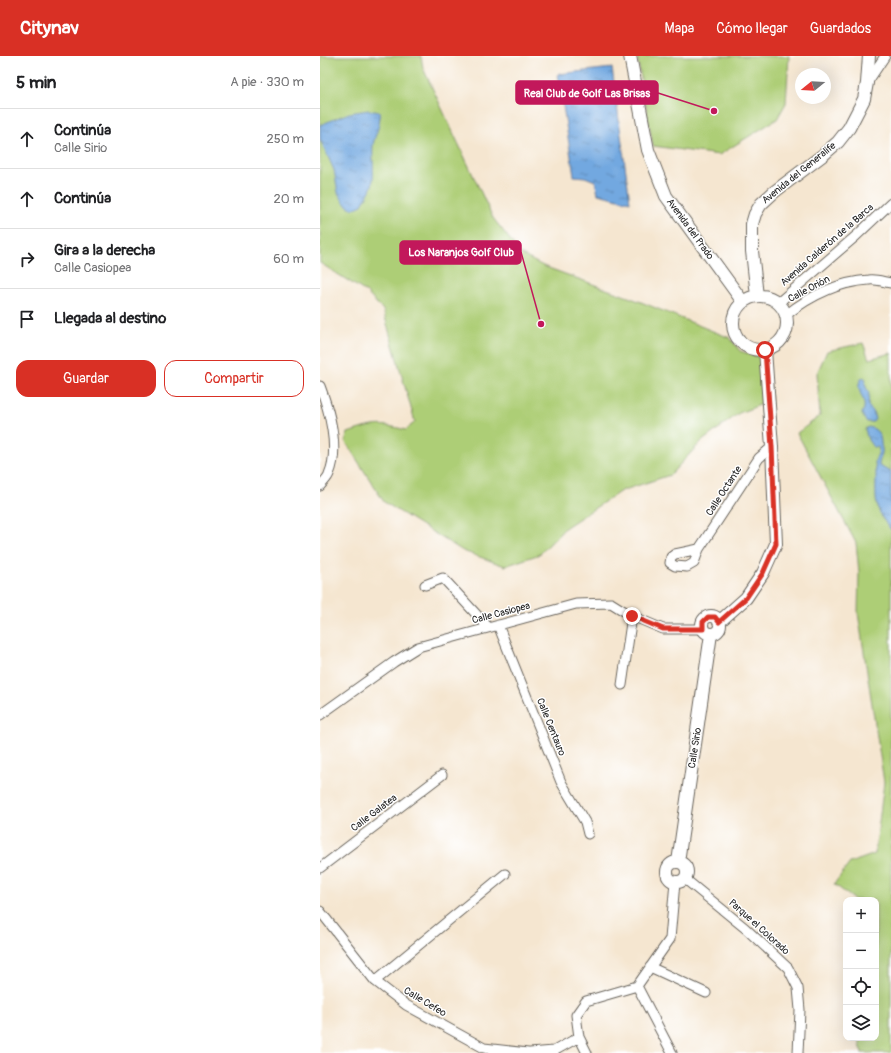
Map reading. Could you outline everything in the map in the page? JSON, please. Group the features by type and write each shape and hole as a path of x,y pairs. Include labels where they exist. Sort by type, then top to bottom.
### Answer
{"street":[{"name":"Avenida del Prado","path":"630,56 648,150 666,196 743,302"},
{"name":"Avenida del Generalife","path":"757,296 752,251 752,224 755,214 761,204 774,192 823,155 838,142 849,128 864,99 869,56"},
{"path":"867,83 885,56"},
{"name":"Avenida Calderón de la Barca","path":"778,303 856,236 891,203"},
{"name":"Calle Orión","path":"786,315 796,307 835,286 870,280 891,283"},
{"path":"757,296 765,296 772,299 778,303 786,315 786,333 781,341 774,347 765,350 755,350 746,346 738,339 734,330 734,320 737,310 743,302 757,296"},
{"path":"707,632 714,634 719,629 719,622 746,598 763,573 776,544 772,447 765,350"},
{"path":"320,386 334,437 334,458 329,475 320,486"},
{"name":"Calle Octante","path":"699,549 759,458 772,447"},
{"path":"425,585 443,578 488,627"},
{"name":"Calle Casiopea","path":"320,715 394,662 418,647 576,604 611,603 632,616 663,629 707,632"},
{"path":"622,685 632,616"},
{"name":"Calle Centauro","path":"498,625 561,782 585,822 588,834"},
{"name":"Calle Sirio","path":"678,862 707,632"},
{"name":"Calle Galatea","path":"320,868 442,775"},
{"path":"587,1053 579,1037 576,1015 586,1001 637,986 670,939 680,880 687,870 686,866 678,862 673,863 668,870 668,875 671,879 680,880"},
{"path":"375,981 505,874"},
{"name":"Parque el Colorado","path":"680,880 745,928 788,968 798,988 800,1010 798,1053"},
{"name":"Calle Cefeo","path":"320,911 375,981 406,1005 484,1048 529,1053 554,1051 579,1037"},
{"path":"650,967 706,993"},
{"path":"637,986 672,1053"}],"green space":[{"path":"320,56 421,56 423,68 493,218 522,255 543,266 631,298 730,338 740,351 762,358 765,403 739,413 701,442 670,475 621,491 566,527 540,554 505,566 463,551 384,502 345,441 348,433 371,426 389,426 406,430 415,422 383,310 366,292 320,263"},
{"path":"637,56 789,56 786,103 777,119 719,155 653,146"},
{"path":"863,343 869,359 891,353 891,1053 862,1053 860,1041 879,1041 879,897 851,897 834,884 850,863 875,854 884,782 858,613 859,572 856,543 797,433 820,416 817,373 827,351"}],"water":[{"path":"612,68 630,202 598,194 595,181 585,177 574,176 558,74"},
{"path":"369,110 379,112 380,116 373,145 373,181 362,205 353,209 345,204 338,193 334,170 320,139 320,125 349,113"},
{"path":"863,377 866,379 865,384 869,394 868,406 873,411 875,419 873,422 867,422 862,414 864,404 859,385"},
{"path":"868,427 876,430 880,437 882,452 879,466 891,472 891,530 878,510 876,498 875,462 878,447 873,447 868,440 865,429"}],"place":[{"name":"Real Club de Golf Las Brisas","path":"714,111"},
{"name":"Los Naranjos Golf Club","path":"541,324"}],"route":[{"path":"632,616 663,629 703,629 703,622 708,617 715,617 719,622 730,614 746,598 763,573 776,544 772,447 765,350"}]}
